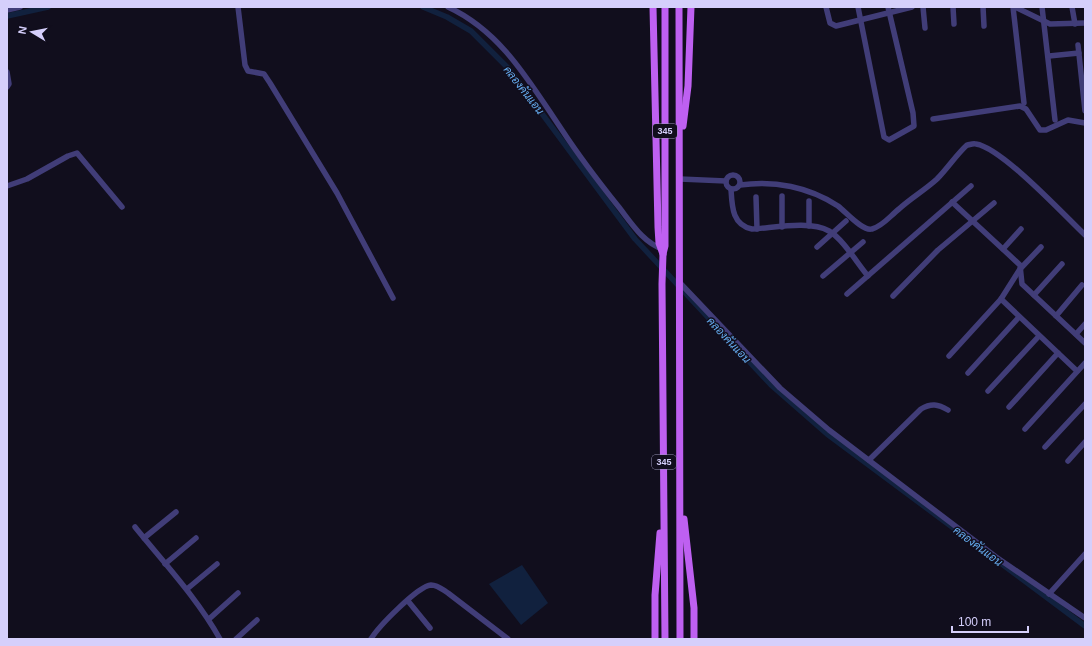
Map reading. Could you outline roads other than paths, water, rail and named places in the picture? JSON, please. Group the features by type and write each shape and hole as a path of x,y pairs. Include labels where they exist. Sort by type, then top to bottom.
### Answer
{"main road":[{"name":"345","path":"653,7 658,219 662,253"},
{"name":"345","path":"665,7 662,253 665,639"},
{"name":"345","path":"680,7 680,639"},
{"name":"345","path":"680,144 688,86 691,7"},
{"path":"655,639 655,609 664,487"},
{"path":"680,506 684,519 688,549 694,619 694,639"},
{"path":"655,609 659,606 665,608"},
{"path":"680,622 688,615 694,619"}],"street":[{"path":"7,10 20,7"},
{"path":"238,7 245,65 248,71 264,74 270,83 337,193 393,298"},
{"path":"448,7 475,22 504,48 519,66 562,131 628,219 646,239 662,253"},
{"path":"826,7 832,25 839,26 890,14 912,7"},
{"path":"858,7 884,137 889,140 914,126 914,113 888,7"},
{"path":"923,7 925,28"},
{"path":"953,7 954,24"},
{"path":"983,7 984,26"},
{"path":"1014,7 1044,22 1057,25 1085,23"},
{"path":"1014,7 1024,102"},
{"path":"1042,7 1056,120"},
{"path":"1072,7 1075,24"},
{"path":"1078,45 1085,112"},
{"path":"1049,56 1079,53"},
{"path":"7,72 9,84 7,87"},
{"path":"933,119 1020,106 1026,109 1040,130 1046,130 1068,120 1085,123"},
{"path":"731,188 736,188 740,185 757,183 806,190 821,196 839,207 864,228 870,230 883,224 910,199 926,189 967,145 976,144 990,150 1023,175 1085,235"},
{"path":"7,186 28,179 68,156 77,153 122,207"},
{"path":"726,181 730,175 736,175 740,178 740,185"},
{"path":"680,179 726,181"},
{"path":"726,181 728,186 731,188 732,208 743,228 757,229 816,226 832,233 868,276"},
{"path":"847,294 971,186"},
{"path":"782,196 782,227"},
{"path":"756,197 757,229"},
{"path":"809,201 809,226"},
{"path":"952,202 1020,265 1022,284 1085,343"},
{"path":"893,296 938,250 994,203"},
{"path":"817,247 846,222"},
{"path":"1003,249 1021,229"},
{"path":"823,276 863,242"},
{"path":"949,356 1001,299 1020,269 1041,247"},
{"path":"1034,295 1062,264"},
{"path":"681,285 780,388 829,430 996,557 1085,618"},
{"path":"1056,316 1082,285"},
{"path":"1001,299 1077,371"},
{"path":"968,373 1019,317"},
{"path":"1076,334 1085,324"},
{"path":"988,391 1039,336"},
{"path":"1009,408 1058,353"},
{"path":"1025,429 1085,363"},
{"path":"869,460 921,408 931,404 936,404 948,410"},
{"path":"1045,447 1085,404"},
{"path":"1068,461 1085,442"},
{"path":"144,538 176,512"},
{"path":"135,527 187,589 209,619 220,639"},
{"path":"165,564 196,538"},
{"path":"1049,594 1085,554"},
{"path":"187,589 217,564"},
{"path":"371,639 376,630 408,601 423,588 431,585 438,586 508,639"},
{"path":"209,619 238,593"},
{"path":"408,601 430,628"},
{"path":"236,639 257,620"}],"water":[{"path":"522,565 548,603 521,625 489,584"}],"waterway":[{"name":"คลองคันแอน","path":"7,16 48,7"},
{"name":"คลองคันแอน","path":"423,7 447,17 471,31 508,68 635,239 771,385 827,434 1085,626"}]}
